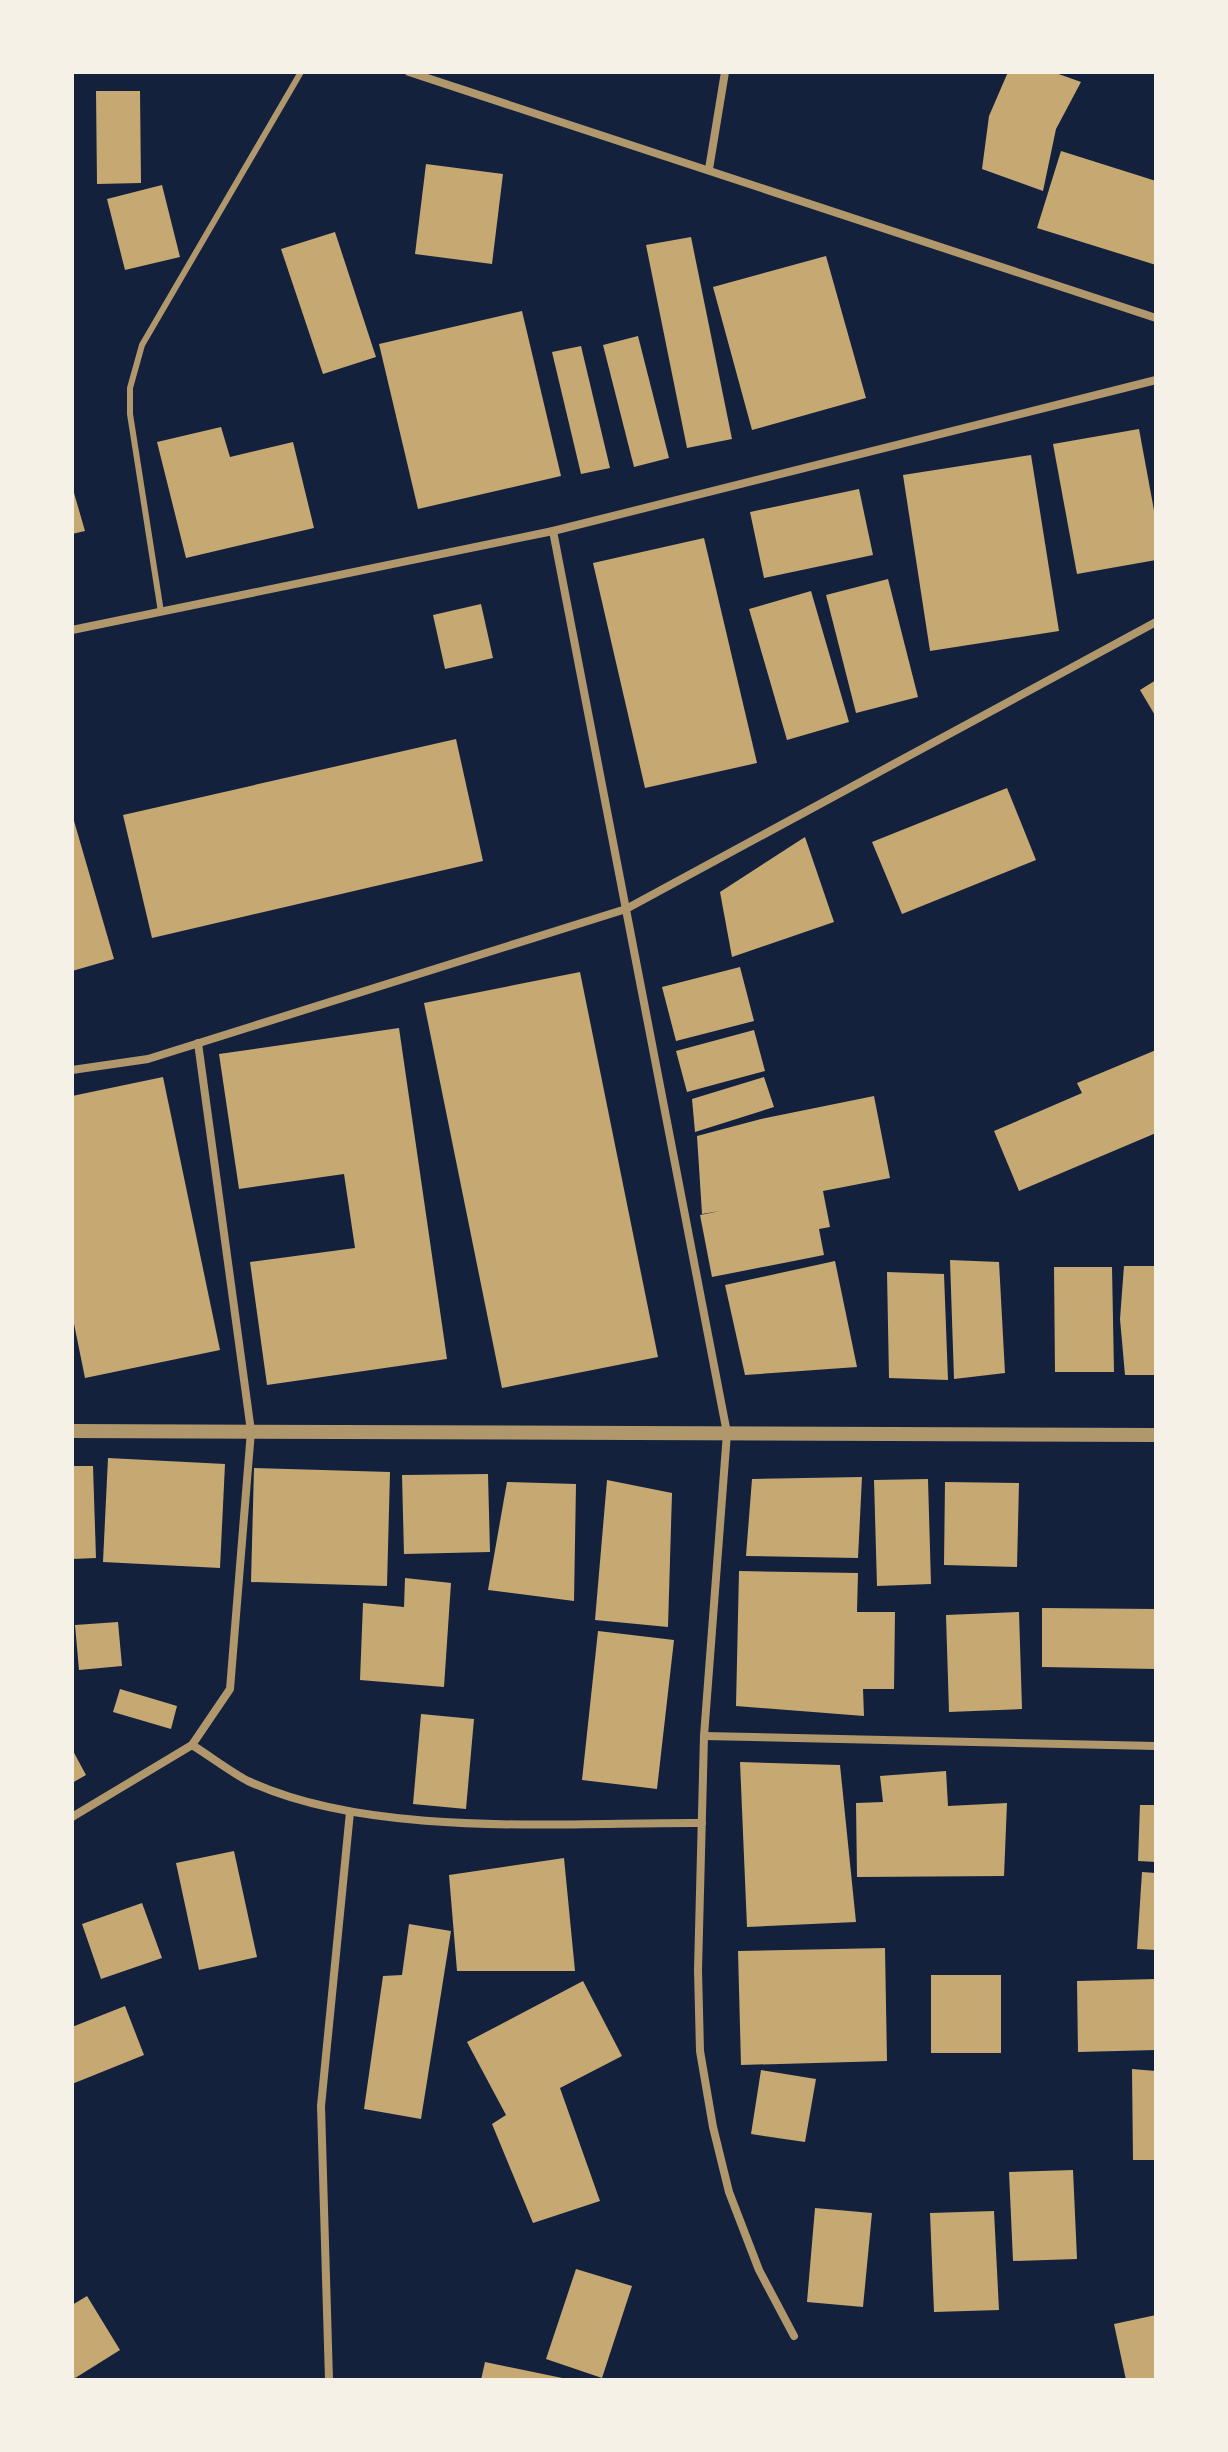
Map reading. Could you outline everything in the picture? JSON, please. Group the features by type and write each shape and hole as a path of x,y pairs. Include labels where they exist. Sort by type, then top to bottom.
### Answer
{"street":[{"path":"409,72 1156,318"},
{"path":"709,169 725,72"},
{"path":"72,630 553,531 1156,380"},
{"path":"553,531 727,1433 704,1736 698,1984 700,2051 713,2127 729,2192 759,2270 794,2336"},
{"path":"72,1070 148,1059 626,909 1156,622"},
{"path":"72,1817 192,1745 230,1689 251,1431 198,1043"},
{"path":"72,1431 1156,1435"},
{"path":"704,1736 1156,1746"},
{"path":"192,1745 247,1780 350,1812 394,1819 702,1823"},
{"path":"329,2380 321,2106 350,1812"}],"lane":[{"path":"161,612 130,414 135,363 147,336 301,72"}],"building":[{"path":"1008,72 1053,72 1081,82 1056,129 1043,191 982,169 989,116"},
{"path":"96,91 140,91 141,183 97,184"},
{"path":"1061,151 1156,181 1156,265 1037,228"},
{"path":"426,164 503,174 492,264 415,254"},
{"path":"162,185 180,257 125,270 107,199"},
{"path":"335,232 376,357 323,374 281,249"},
{"path":"691,237 732,439 687,448 646,245"},
{"path":"826,256 866,398 752,430 713,287"},
{"path":"522,311 561,476 418,509 379,344"},
{"path":"638,336 669,458 634,467 603,345"},
{"path":"581,346 610,468 581,474 552,352"},
{"path":"221,427 230,457 293,442 314,528 186,558 157,442"},
{"path":"1139,429 1156,521 1156,560 1077,574 1053,444"},
{"path":"1031,455 1059,631 930,651 903,475"},
{"path":"72,486 85,531 72,534"},
{"path":"859,489 873,555 764,578 750,512"},
{"path":"704,538 757,763 645,788 593,563"},
{"path":"888,579 918,697 856,713 826,595"},
{"path":"811,591 849,722 787,740 749,609"},
{"path":"481,604 493,658 445,669 433,615"},
{"path":"1156,680 1156,717 1140,690"},
{"path":"456,739 483,861 152,938 123,815"},
{"path":"1007,788 1036,860 902,914 872,842"},
{"path":"72,814 114,959 72,971"},
{"path":"805,837 834,922 732,957 720,892"},
{"path":"740,967 754,1021 676,1041 662,987"},
{"path":"580,972 658,1357 502,1388 424,1003"},
{"path":"399,1028 447,1359 267,1385 250,1262 355,1248 344,1174 239,1189 219,1054"},
{"path":"754,1030 765,1071 687,1092 676,1051"},
{"path":"1156,1050 1156,1133 1019,1191 994,1131 1082,1093 1077,1083"},
{"path":"163,1077 220,1350 85,1378 72,1314 72,1096"},
{"path":"764,1077 774,1107 695,1132 692,1099"},
{"path":"874,1096 890,1178 823,1191 830,1227 819,1229 824,1255 712,1277 700,1215 720,1211 702,1214 697,1136 761,1119"},
{"path":"950,1260 999,1262 1005,1373 954,1379"},
{"path":"835,1261 857,1367 745,1375 725,1285"},
{"path":"1124,1266 1156,1266 1156,1375 1125,1375 1120,1319"},
{"path":"1054,1267 1112,1267 1114,1372 1055,1372"},
{"path":"887,1272 944,1274 948,1380 889,1378"},
{"path":"108,1458 225,1464 220,1568 103,1562"},
{"path":"72,1466 93,1466 96,1558 72,1559"},
{"path":"254,1468 390,1472 387,1586 251,1582"},
{"path":"488,1474 490,1552 404,1554 402,1475"},
{"path":"862,1477 858,1558 746,1556 752,1479"},
{"path":"928,1479 931,1584 877,1586 874,1480"},
{"path":"607,1480 672,1493 668,1627 595,1620"},
{"path":"507,1482 576,1484 574,1601 488,1590"},
{"path":"945,1482 1019,1483 1017,1567 944,1565"},
{"path":"739,1571 858,1573 857,1612 895,1612 894,1689 863,1689 864,1716 736,1706"},
{"path":"405,1578 451,1583 444,1687 360,1680 363,1603 404,1607"},
{"path":"1042,1608 1156,1609 1156,1669 1042,1667"},
{"path":"1019,1612 1022,1709 949,1712 946,1615"},
{"path":"118,1622 122,1666 79,1670 75,1625"},
{"path":"598,1631 674,1640 657,1789 582,1780"},
{"path":"120,1689 177,1706 171,1729 113,1712"},
{"path":"421,1714 474,1719 466,1809 413,1804"},
{"path":"72,1749 86,1775 72,1783"},
{"path":"740,1762 840,1765 856,1922 747,1927"},
{"path":"946,1771 948,1806 1007,1803 1004,1876 857,1877 856,1803 883,1802 880,1776"},
{"path":"1140,1805 1156,1805 1156,1862 1138,1861"},
{"path":"234,1851 257,1957 199,1970 176,1863"},
{"path":"564,1858 575,1971 457,1971 449,1875"},
{"path":"1142,1872 1156,1873 1156,1950 1137,1949"},
{"path":"142,1903 162,1958 101,1979 82,1924"},
{"path":"409,1924 451,1931 421,2119 364,2109 383,1976 402,1975"},
{"path":"885,1948 887,2061 741,2065 738,1951"},
{"path":"931,1975 1001,1975 1001,2053 931,2053"},
{"path":"1156,1979 1156,2050 1078,2052 1077,1981"},
{"path":"583,1981 622,2056 560,2088 600,2201 533,2223 492,2124 506,2115 467,2042"},
{"path":"125,2006 144,2055 72,2084 72,2027"},
{"path":"1132,2069 1156,2071 1156,2160 1133,2160"},
{"path":"761,2070 816,2079 805,2142 751,2134"},
{"path":"1073,2170 1077,2259 1013,2261 1009,2172"},
{"path":"815,2208 872,2213 863,2307 807,2302"},
{"path":"994,2211 999,2310 934,2312 930,2213"},
{"path":"576,2269 632,2286 602,2378 546,2359"},
{"path":"87,2296 120,2350 72,2380 72,2305"},
{"path":"1156,2315 1156,2380 1126,2380 1114,2324"},
{"path":"485,2362 567,2379 481,2380"}]}
